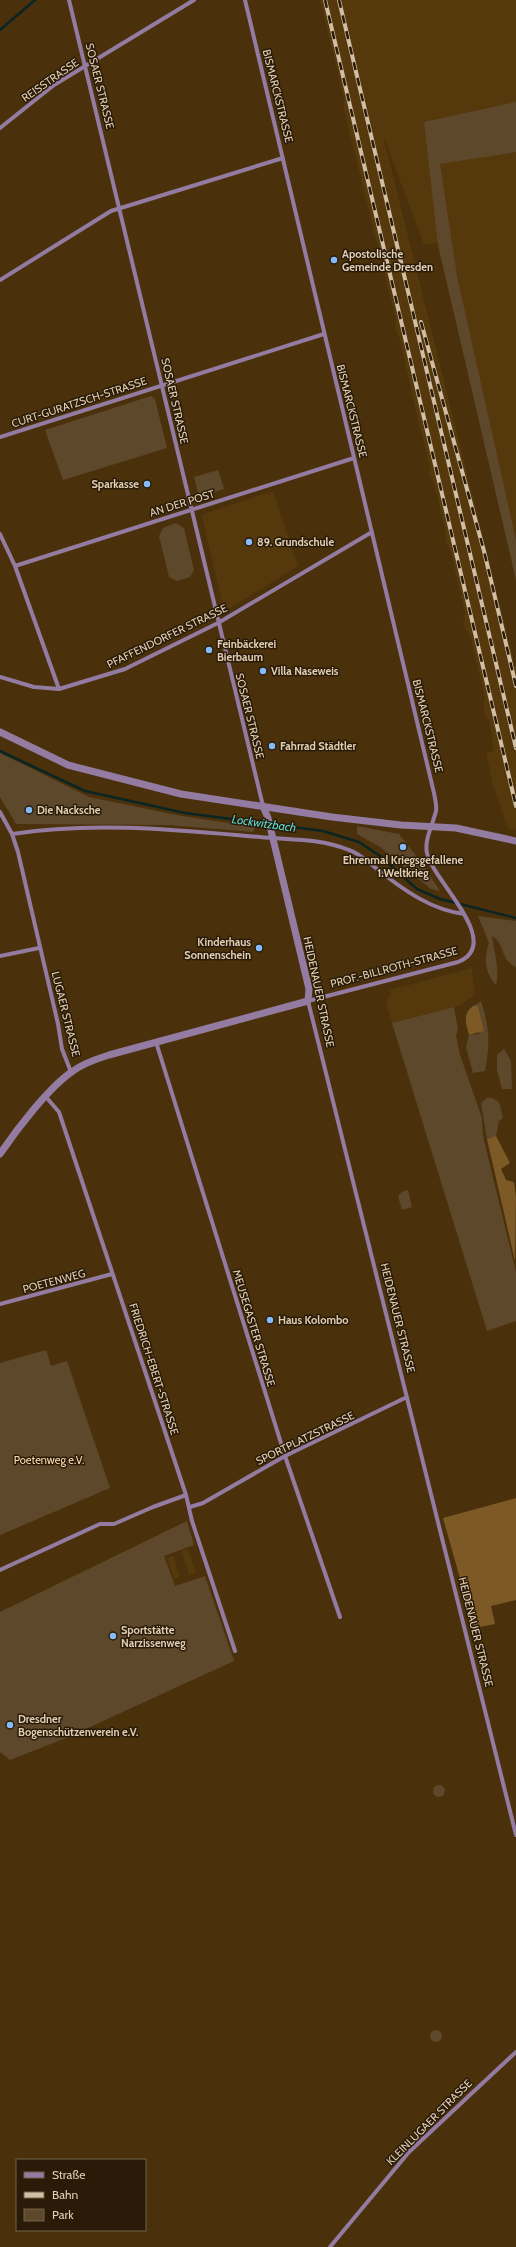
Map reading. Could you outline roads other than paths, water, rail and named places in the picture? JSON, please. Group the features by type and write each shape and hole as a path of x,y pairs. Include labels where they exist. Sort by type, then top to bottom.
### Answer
{"street":[{"name":"SOSAER STRASSE","path":"69,0 263,806"},
{"name":"REISSTRASSE","path":"0,128 54,85 194,0"},
{"name":"BISMARCKSTRASSE","path":"245,0 284,158 324,334 434,793 436,810 432,827"},
{"path":"0,280 111,211 284,158"},
{"name":"CURT-GURATZSCH-STRASSE","path":"0,437 162,384 324,334"},
{"name":"AN DER POST","path":"15,566 354,458"},
{"name":"PFAFFENDORFER STRASSE","path":"0,677 34,687 59,689 125,669 218,623 372,532"},
{"path":"0,534 15,566 59,689"},
{"path":"0,732 68,764 102,775 181,794 332,817 456,828 516,841"},
{"name":"HEIDENAUER STRASSE","path":"263,806 268,818 309,989 308,1001 516,1834"},
{"name":"LUGAER STRASSE","path":"0,812 12,834 18,852 39,948 58,1024 62,1049 71,1072 46,1097 0,1154"},
{"name":"PROF.-BILLROTH-STRASSE","path":"71,1072 94,1060 156,1042 464,959 473,950 474,943 472,930 463,912 434,870 427,855 426,848 432,827"},
{"path":"12,834 35,830 133,828 309,839 350,850 415,896 452,912 463,912"},
{"path":"0,956 39,948"},
{"name":"MEUSEGASTER STRASSE","path":"156,1042 285,1456 340,1617"},
{"name":"FRIEDRICH-EBERT-STRASSE","path":"46,1097 60,1112 112,1274 190,1507 192,1521 235,1651"},
{"name":"POETENWEG","path":"0,1304 112,1274"},
{"name":"SPORTPLATZSTRASSE","path":"190,1507 203,1503 285,1456 406,1397"},
{"path":"0,1570 100,1524 114,1524 186,1495"},
{"name":"KLEINLUGAER STRASSE","path":"330,2247 408,2152 516,2052"}],"waterway":[{"path":"0,30 35,0"},
{"name":"Lockwitzbach","path":"0,751 85,791 185,813 323,831 359,842 380,856 417,889 440,899 516,918"}],"railway":[{"path":"325,0 516,806"},
{"path":"339,0 516,748"},
{"path":"421,322 484,551 516,686"}],"place":[{"name":"Apostolische Gemeinde Dresden","path":"334,260"},
{"name":"Sparkasse","path":"147,484"},
{"name":"89. Grundschule","path":"249,542"},
{"name":"Feinbäckerei Bierbaum","path":"209,650"},
{"name":"Villa Naseweis","path":"263,671"},
{"name":"Fahrrad Städtler","path":"272,746"},
{"name":"Die Nacksche","path":"29,810"},
{"name":"Ehrenmal Kriegsgefallene 1.Weltkrieg","path":"403,847"},
{"name":"Kinderhaus Sonnenschein","path":"259,948"},
{"name":"Haus Kolombo","path":"270,1320"},
{"name":"Sportstätte Narzissenweg","path":"113,1636"},
{"name":"Dresdner Bogenschützenverein e.V.","path":"10,1725"}],"park label":[{"name":"Poetenweg e.V.","path":"49,1460"}]}
